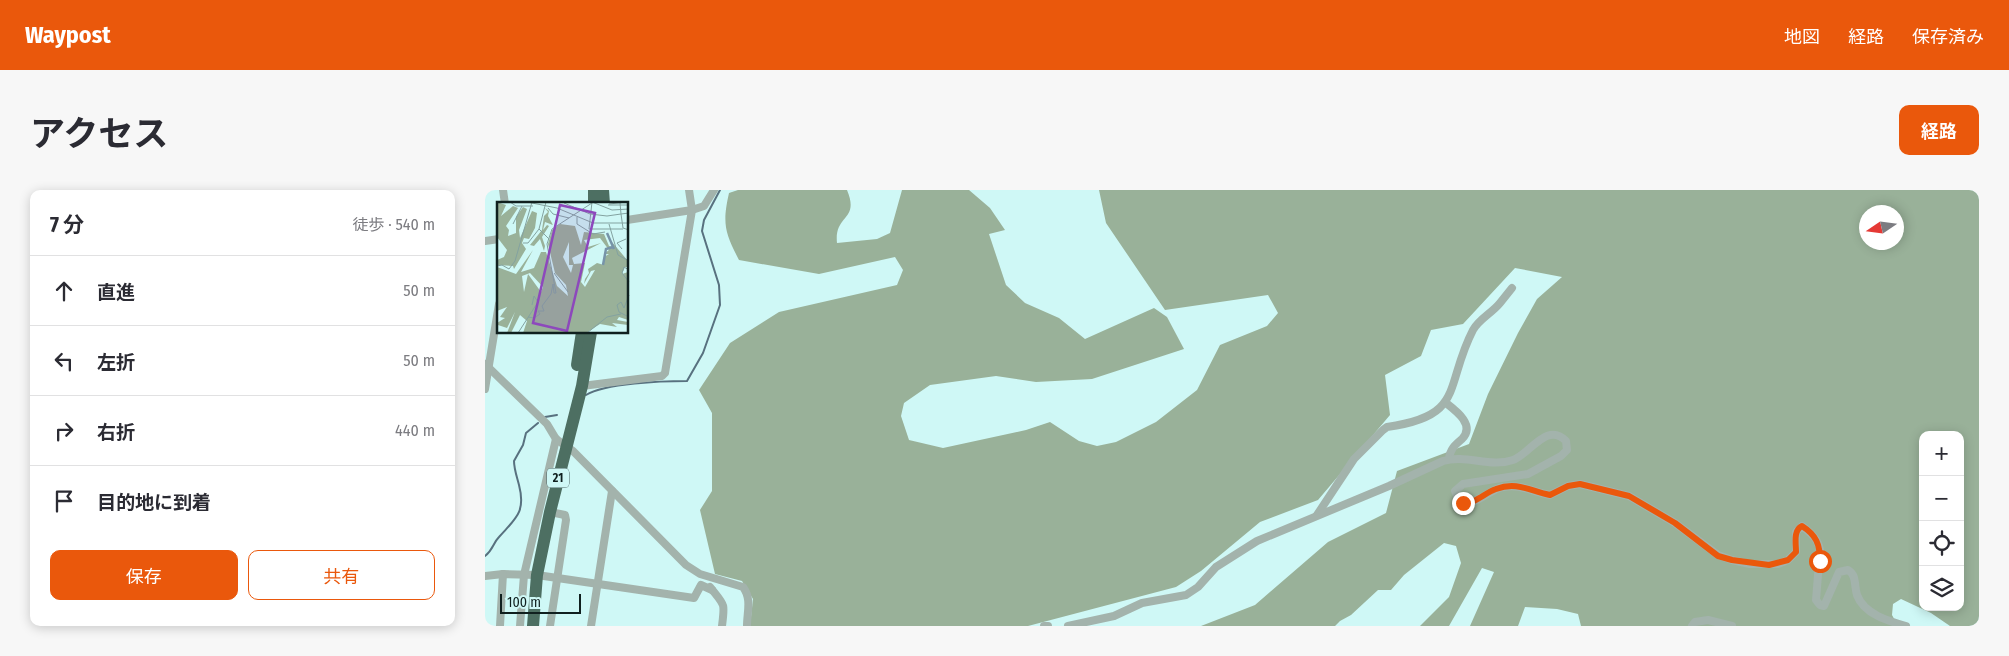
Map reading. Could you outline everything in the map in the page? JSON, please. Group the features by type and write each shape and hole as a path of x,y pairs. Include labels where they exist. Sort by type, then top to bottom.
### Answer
{"highway":[{"name":"21","path":"533,626 537,576 582,334"},
{"name":"21","path":"561,443 569,442 582,386 591,334"}],"street":[{"path":"582,386 662,376 665,373 692,210 689,190"},
{"path":"629,220 692,210 704,206 714,190"},
{"path":"1317,515 1354,459 1383,430 1387,427 1421,420 1446,403 1473,330 1512,288"},
{"path":"485,389 487,366 497,314"},
{"path":"487,366 547,424 561,443 573,451 677,558 700,574 743,587 748,592 749,599 747,626"},
{"path":"1446,403 1461,416 1466,428 1464,437 1452,449 1449,459"},
{"path":"1068,626 1114,616 1142,603 1186,595 1198,587 1216,567 1267,536 1449,459 1485,462 1512,460 1522,456 1543,437 1559,435 1566,441 1567,446 1567,450 1561,456 1528,474 1463,484 1455,491 1456,498 1459,501 1469,503 1494,490 1518,486 1550,495 1568,486 1584,484 1633,498 1675,523 1718,556 1750,564 1769,565 1788,560 1796,552 1796,532 1802,526 1811,532 1819,542 1816,600 1820,605 1824,606 1839,572 1848,570 1853,575 1858,597 1867,608 1876,616 1906,626"},
{"path":"520,626 524,575 561,443"},
{"path":"591,626 611,491"},
{"path":"550,512 565,515 566,520 550,626"},
{"path":"500,626 503,574"},
{"path":"485,576 503,574 557,578 694,598 701,585 712,590"},
{"path":"700,574 723,601 725,606 722,626"},
{"path":"1692,626 1695,622 1708,620 1732,626"}],"green space":[{"path":"738,190 847,190 851,207 839,227 837,243 877,239 890,233 902,190 969,190 990,208 1005,230 989,234 1006,285 1025,303 1059,318 1085,339 1154,308 1167,317 1184,349 1092,379 1036,382 996,376 930,385 904,403 901,416 909,440 943,448 1026,430 1050,422 1079,441 1097,446 1116,442 1156,422 1197,390 1220,345 1267,326 1278,313 1268,295 1165,310 1106,223 1099,190 1979,190 1979,626 1950,626 1927,611 1964,611 1964,431 1919,431 1919,607 1901,599 1893,604 1892,615 1898,626 1581,626 1578,614 1557,609 1525,607 1518,626 1470,626 1494,572 1482,568 1449,626 1420,626 1449,597 1461,563 1456,546 1444,543 1404,575 1391,590 1378,590 1351,615 1335,626 1201,626 1255,605 1328,542 1386,513 1397,471 1469,444 1488,394 1518,333 1537,299 1562,277 1515,268 1463,324 1431,330 1421,356 1385,375 1390,415 1318,500 1260,522 1201,571 1176,587 1028,626 750,626 753,599 742,581 715,574 700,510 712,491 712,413 699,390 730,343 779,312 897,285 903,270 895,257 819,274 739,260 726,228 729,193"}],"waterway":[{"path":"586,395 620,385 687,381 703,353 720,305 719,285 702,231 704,220 720,190"},
{"path":"545,417 557,415"},
{"path":"485,556 518,514 521,494 514,461 523,445 526,433 538,423"}],"route":[{"path":"1463,503 1475,501 1502,487 1518,486 1550,495 1574,484 1584,484 1629,496 1675,523 1718,556 1750,564 1778,564 1792,558 1796,552 1796,532 1802,526 1811,532 1819,542 1820,561"}]}
